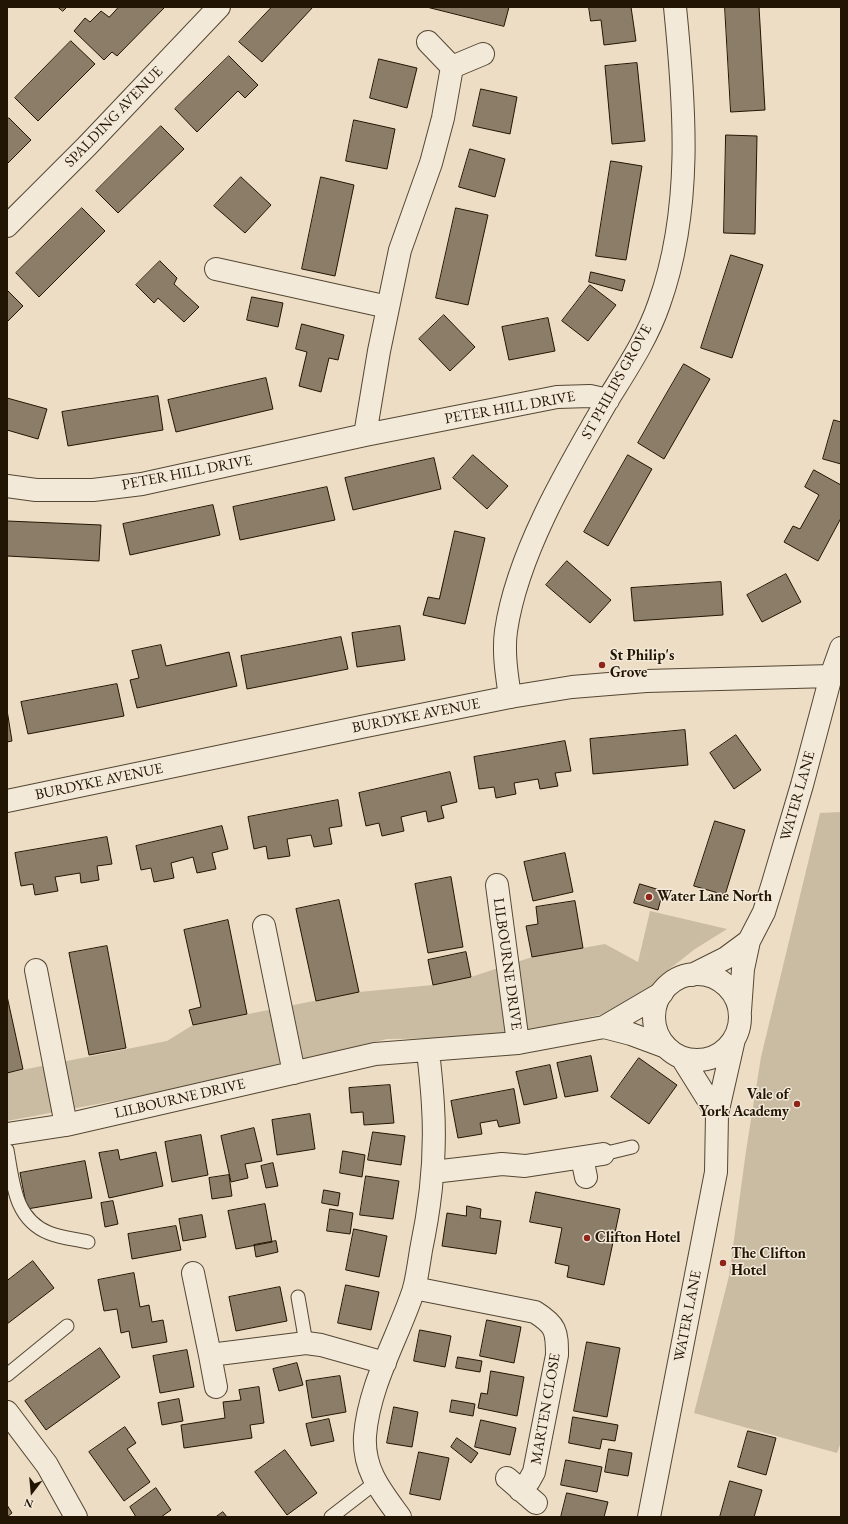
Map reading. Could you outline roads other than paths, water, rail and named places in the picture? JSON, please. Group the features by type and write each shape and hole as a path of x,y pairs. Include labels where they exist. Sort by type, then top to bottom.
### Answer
{"street":[{"name":"SPALDING AVENUE","path":"7,226 87,146 219,7"},
{"name":"ST PHILIPS GROVE","path":"510,697 506,667 506,633 511,606 524,565 565,475 637,352 659,306 673,260 682,203 684,137 680,59 675,7"},
{"path":"428,42 452,66"},
{"path":"452,66 483,54"},
{"path":"365,435 400,250 419,199 443,118 452,66"},
{"path":"216,269 388,307"},
{"name":"PETER HILL DRIVE","path":"7,486 36,490 92,490 142,484 365,435 557,397 590,396 608,400"},
{"name":"WATER LANE","path":"740,1012 743,970 749,941 764,912 802,785 831,676 841,648"},
{"name":"BURDYKE AVENUE","path":"7,801 510,697 572,687 646,681 831,676"},
{"name":"LILBOURNE DRIVE","path":"496,885 518,1042"},
{"path":"264,926 294,1073"},
{"name":"WATER LANE","path":"692,975 726,958 749,941"},
{"path":"36,970 66,1125"},
{"path":"674,1052 694,1060 706,1060 727,1048 734,1039 738,1030 740,1012 734,996 723,983 703,975 692,975 675,980 662,993 656,1004 654,1015 655,1027 660,1038 674,1052 717,1114"},
{"name":"LILBOURNE DRIVE","path":"7,1134 66,1125 375,1054 428,1051 518,1042 604,1027 662,993"},
{"name":"LILBOURNE DRIVE","path":"604,1027 631,1034 674,1052"},
{"name":"WATER LANE","path":"649,1517 716,1172 717,1114 734,1039"},
{"path":"400,1517 375,1483 367,1461 365,1436 371,1403 384,1363 414,1288 429,1210 433,1172 434,1107 428,1051"},
{"path":"433,1172 502,1164 525,1166 590,1163"},
{"path":"193,1273 216,1388"},
{"name":"MARTEN CLOSE","path":"414,1288 535,1312 549,1320 557,1336 557,1355 534,1472 529,1481 521,1490"},
{"path":"210,1355 306,1343 321,1345 384,1363"},
{"path":"7,1412 47,1465 76,1517"}],"lane":[{"path":"590,1163 632,1148"},
{"path":"7,1150 17,1203 28,1219 48,1233 88,1242"},
{"path":"298,1297 306,1343"},
{"path":"7,1375 67,1326"},
{"path":"331,1517 375,1483"}],"place":[{"name":"St Philip's Grove","path":"602,665"},
{"name":"Water Lane North","path":"649,897"},
{"name":"Vale of York Academy","path":"797,1104"},
{"name":"Clifton Hotel","path":"587,1238"},
{"name":"The Clifton Hotel","path":"723,1263"}]}
